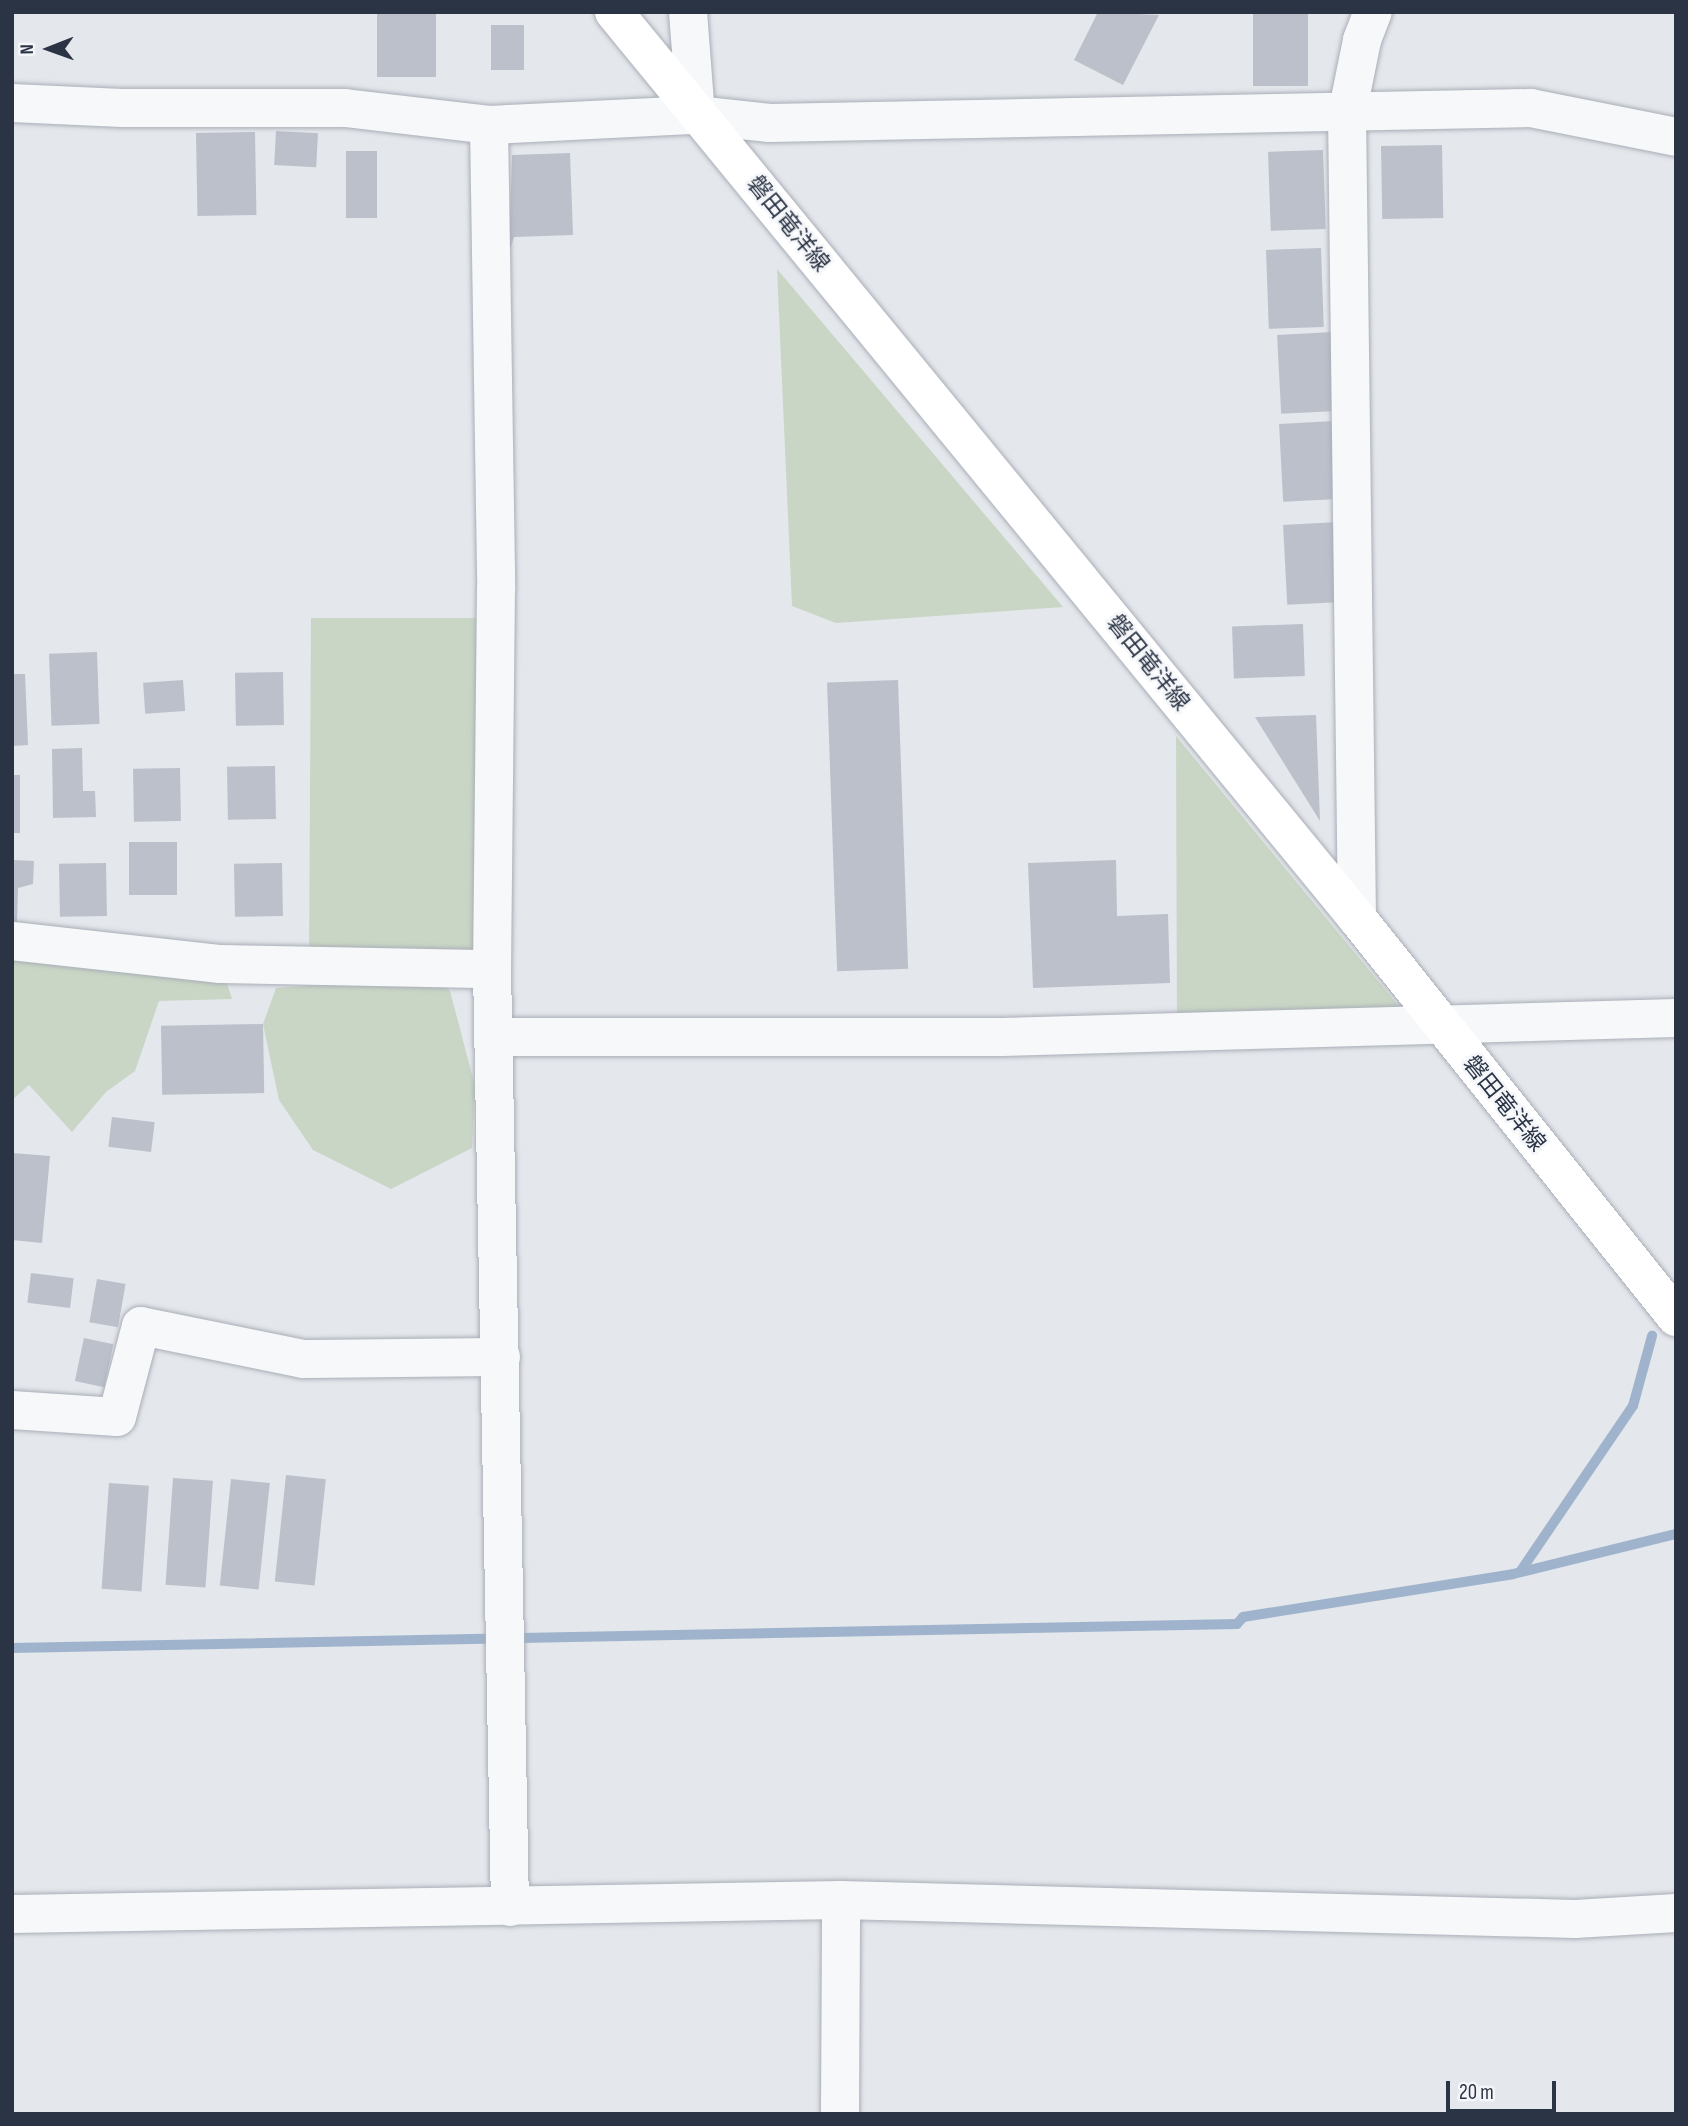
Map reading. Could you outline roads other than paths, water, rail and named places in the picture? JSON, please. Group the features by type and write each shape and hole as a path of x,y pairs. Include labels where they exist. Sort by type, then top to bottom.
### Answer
{"main road":[{"name":"磐田竜洋線","path":"614,12 1357,918 1438,1023 1676,1317"}],"street":[{"path":"688,12 696,115"},
{"path":"1357,918 1347,114 1362,40 1373,12"},
{"path":"12,103 122,108 345,108 489,125 696,115 770,123 1347,114 1531,108 1676,137"},
{"path":"489,125 496,589 492,969 496,1037 510,1907"},
{"path":"12,941 221,964 492,969"},
{"path":"496,1037 1002,1037 1676,1017"},
{"path":"12,1410 117,1418 141,1326 303,1359 500,1357"},
{"path":"840,2114 841,1900"},
{"path":"12,1914 510,1907 571,1902 841,1900 1575,1919 1676,1913"}],"waterway":[{"path":"1520,1572 1633,1406 1652,1336"},
{"path":"12,1648 1237,1624 1243,1617 1513,1574 1676,1534"}]}
